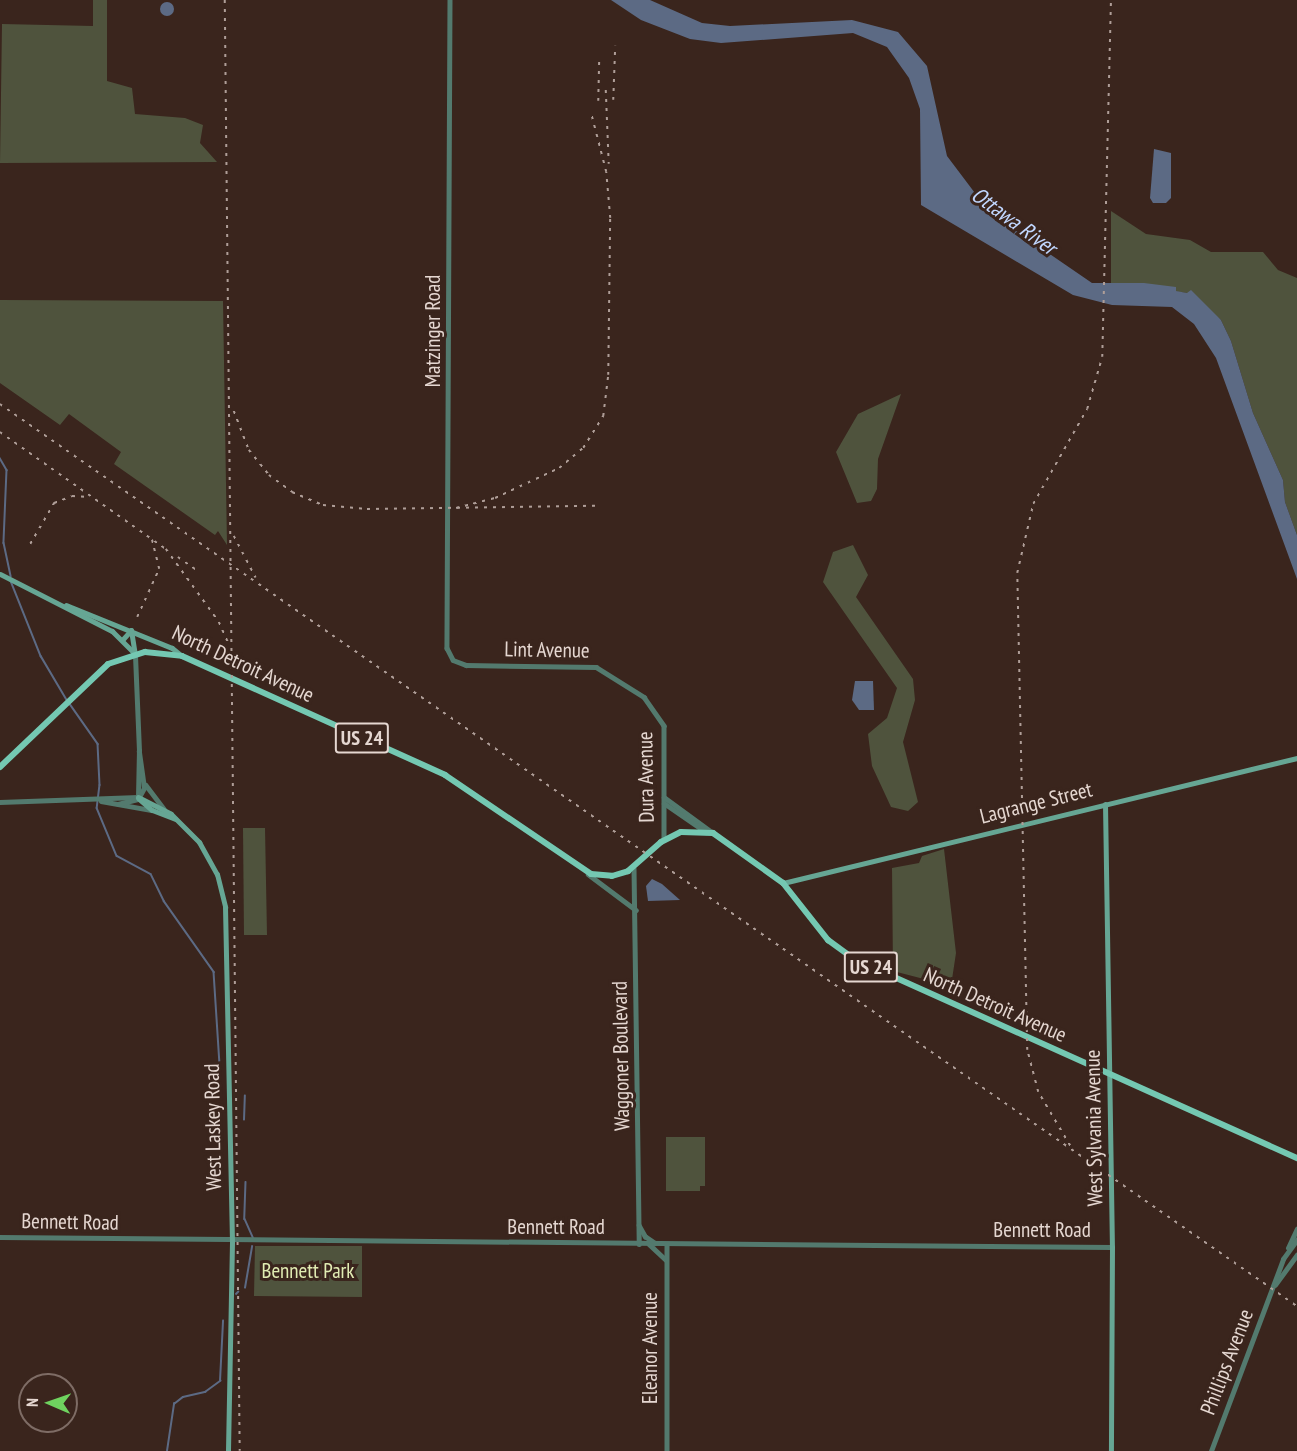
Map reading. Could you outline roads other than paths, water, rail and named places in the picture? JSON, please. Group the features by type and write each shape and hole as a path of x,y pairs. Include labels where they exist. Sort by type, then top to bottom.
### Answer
{"main road":[{"name":"North Detroit Avenue","path":"1,575 66,605 131,630 182,656 445,775 586,872 612,876 634,868 664,840 688,830 709,833 783,883 824,935 854,959 1297,1158"},
{"name":"North Detroit Avenue","path":"66,605 123,639 135,654"},
{"path":"123,639 131,630"},
{"path":"131,630 135,654"},
{"name":"US 24","path":"0,767 108,664 135,654 157,651 182,656"},
{"name":"Lagrange Street","path":"783,883 1297,758"},
{"name":"West Laskey Road","path":"139,798 164,809 208,856 224,896 232,1242 228,1451"},
{"name":"West Laskey Road","path":"139,798 152,810 175,819"},
{"name":"West Sylvania Avenue","path":"1106,804 1112,1247 1111,1451"}],"street":[{"name":"Matzinger Road","path":"450,0 446,643 453,660"},
{"path":"135,654 139,798"},
{"name":"Lint Avenue","path":"453,660 471,665 596,667 644,697 660,715"},
{"name":"Dura Avenue","path":"660,715 665,738 664,840"},
{"path":"139,751 144,780 139,798"},
{"name":"West Laskey Road","path":"144,780 164,809"},
{"path":"1,801 101,801 139,798"},
{"path":"118,804 139,798"},
{"path":"664,800 709,833"},
{"path":"101,801 152,810"},
{"name":"Waggoner Boulevard","path":"634,868 639,1244"},
{"name":"North Detroit Avenue","path":"586,872 636,910"},
{"path":"639,1223 646,1237 664,1244"},
{"name":"Phillips Avenue","path":"1210,1451 1297,1228"},
{"name":"Bennett Road","path":"0,1237 232,1242 1112,1247"},
{"name":"Phillips Avenue","path":"1285,1254 1297,1240"},
{"path":"649,1244 667,1262"},
{"name":"Eleanor Avenue","path":"664,1244 667,1262 667,1451"},
{"name":"Phillips Avenue","path":"1275,1285 1297,1255"}],"water":[{"name":"Ottawa River","path":"611,0 650,0 702,23 730,26 852,20 898,32 927,66 947,156 990,213 1092,283 1144,283 1176,287 1176,291 1187,293 1191,290 1221,320 1231,341 1253,413 1283,480 1285,502 1297,535 1297,579 1216,358 1194,324 1172,307 1112,305 1073,295 921,205 920,109 909,78 887,47 853,33 721,43 690,39 641,20"},
{"path":"164,2 170,2 174,9 170,16 164,16 160,12 160,6"},
{"path":"1154,149 1171,153 1171,198 1166,203 1153,203 1150,198"},
{"path":"855,681 873,681 874,710 859,710 852,700"},
{"path":"652,879 662,884 680,900 648,901 646,886"}],"waterway":[{"path":"0,458 7,470 4,543 11,576"},
{"path":"11,581 41,656 67,700"},
{"path":"70,704 98,744 100,785 97,808 117,856 151,874 164,901 214,972 220,1064"},
{"path":"244,1120 245,1096"},
{"path":"246,1182 245,1219 253,1237"},
{"path":"245,1288 252,1247"},
{"path":"167,1451 174,1404 183,1397 205,1392 220,1381 223,1321"}],"railway":[{"path":"225,0 240,1451"},
{"path":"1070,1146 1038,1092 1027,1050 1017,573 1033,504 1087,409 1102,357 1111,0"},
{"path":"613,100 615,46"},
{"path":"598,101 599,57"},
{"path":"606,90 609,164"},
{"path":"456,508 495,498 559,468 583,448 603,416 608,375 610,218 606,172 591,114"},
{"path":"0,404 1297,1306"},
{"path":"234,411 249,450 269,475 292,492 323,505 367,509 595,506"},
{"path":"0,432 166,549 219,622 229,644"},
{"path":"30,544 54,503 72,496 90,497"},
{"path":"234,536 256,578"},
{"path":"137,617 159,569 152,540"},
{"path":"178,557 198,571"}],"park label":[{"name":"Bennett Park","path":"308,1271"}]}
